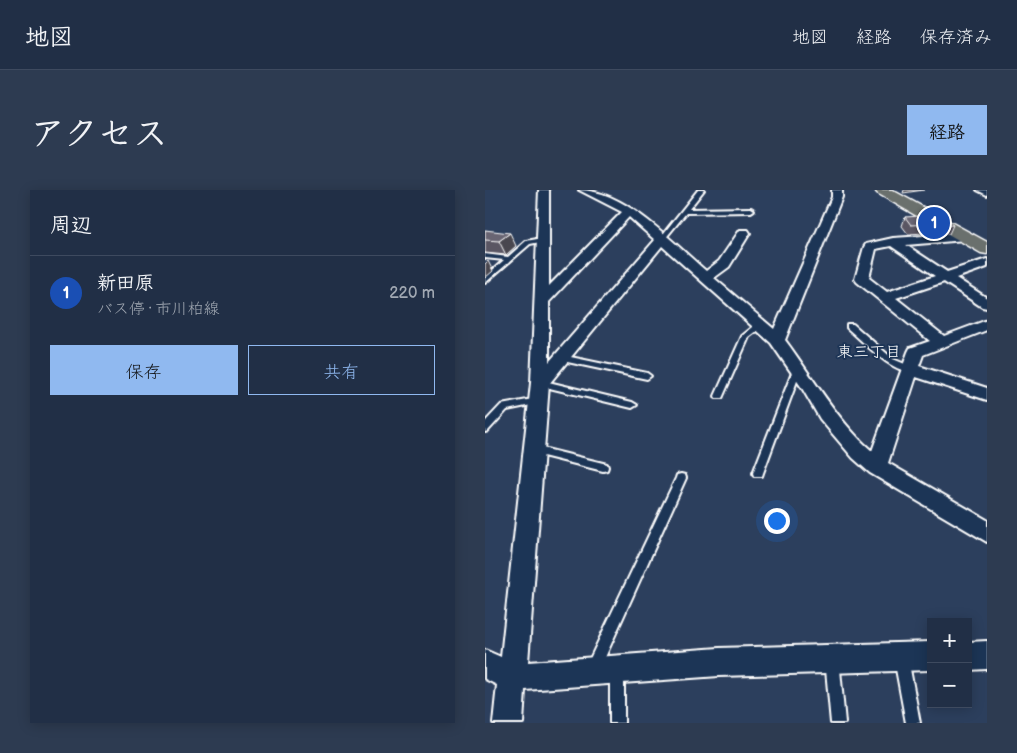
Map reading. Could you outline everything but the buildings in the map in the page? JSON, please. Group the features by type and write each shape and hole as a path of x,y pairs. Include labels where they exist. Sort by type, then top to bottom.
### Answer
{"main road":[{"path":"882,190 987,249"}],"street":[{"path":"508,723 539,392 544,190"},
{"path":"584,190 629,211 777,340 844,436 877,467 987,532"},
{"path":"777,340 837,197 837,190"},
{"path":"982,190 987,192"},
{"path":"541,302 629,211"},
{"path":"706,277 724,264 744,233"},
{"path":"942,342 862,279 870,247 893,242 965,236"},
{"path":"539,392 561,358 662,239"},
{"path":"893,242 987,304"},
{"path":"886,297 987,263"},
{"path":"877,467 916,352 987,324"},
{"path":"909,369 987,394"},
{"path":"972,656 987,655"},
{"path":"485,664 512,676 719,662 927,656"}],"lane":[{"path":"662,239 701,190 707,190"},
{"path":"684,211 751,210"},
{"path":"485,281 528,242 543,240"},
{"path":"485,256 509,259"},
{"path":"719,396 746,336 761,325"},
{"path":"850,326 890,362 909,369"},
{"path":"561,358 647,376"},
{"path":"758,472 797,370"},
{"path":"485,428 504,406 539,392 631,405"},
{"path":"533,450 603,467"},
{"path":"617,723 605,669 681,478"},
{"path":"901,657 913,723"},
{"path":"832,658 838,723"}],"place":[{"name":"新田原","path":"934,223"}],"district":[{"name":"東三丁目","path":"869,351"}]}
